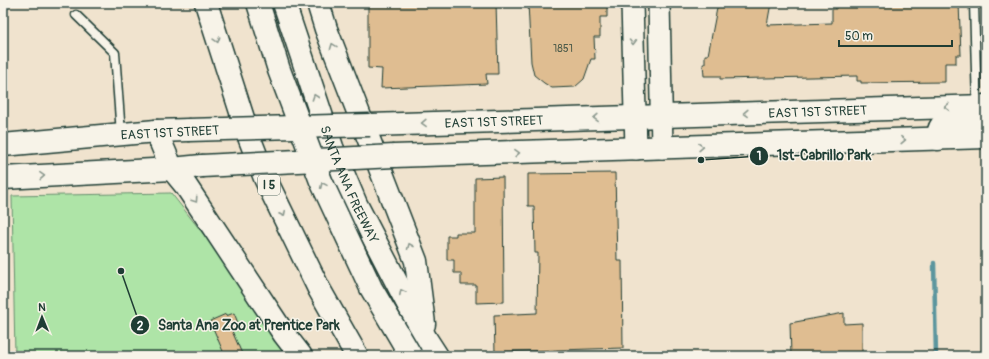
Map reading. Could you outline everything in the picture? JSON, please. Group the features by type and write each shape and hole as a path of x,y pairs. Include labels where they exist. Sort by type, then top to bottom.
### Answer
{"main road":[{"name":"I 5","path":"206,3 247,130 265,178 319,289 357,356"},
{"path":"245,3 266,70 308,186 361,293 397,356"},
{"path":"258,3 279,70 321,181 371,288 411,356"},
{"name":"SANTA ANA FREEWAY","path":"284,3 332,147 356,204 432,348"},
{"path":"318,3 326,29 416,261 432,348"},
{"path":"938,139 941,126 947,123 968,121 974,117 982,106"},
{"name":"EAST 1ST STREET","path":"3,145 156,131 982,106"},
{"path":"156,131 172,169 186,186 284,334 301,356"},
{"path":"3,178 394,156 986,138"}],"street":[{"path":"632,3 636,149"},
{"path":"659,3 662,148"}],"lane":[{"path":"974,3 982,106"},
{"path":"76,15 115,53 121,134"}],"green space":[{"path":"171,193 212,245 287,356 15,356 12,196"}],"building":[{"path":"368,3 496,3 498,74 486,74 487,84 381,88 382,69 368,68"},
{"path":"528,3 607,3 607,17 600,17 600,37 594,37 595,59 591,59 584,79 575,87 552,88 534,75 531,62"},
{"path":"718,3 771,3 767,25 832,23 832,9 836,9 836,3 959,3 961,55 956,55 956,63 945,63 945,82 861,83 861,81 857,81 857,76 720,79 720,76 704,76 703,64 705,64 705,55 708,55"},
{"path":"615,173 617,261 622,261 623,348 495,352 494,315 537,313 538,253 535,253 534,206 528,206 528,174"},
{"path":"503,177 504,302 476,303 476,285 461,285 461,273 454,273 454,260 447,260 447,236 456,236 456,233 475,233 475,178"},
{"path":"234,313 240,328 232,331 243,356 225,356 210,321 226,314 226,316"},
{"path":"844,313 844,324 862,323 862,356 791,356 790,323"}],"waterway":[{"path":"934,263 936,356"}],"place":[{"name":"1st-Cabrillo Park","path":"701,160"},
{"name":"Santa Ana Zoo at Prentice Park","path":"121,271"}]}
